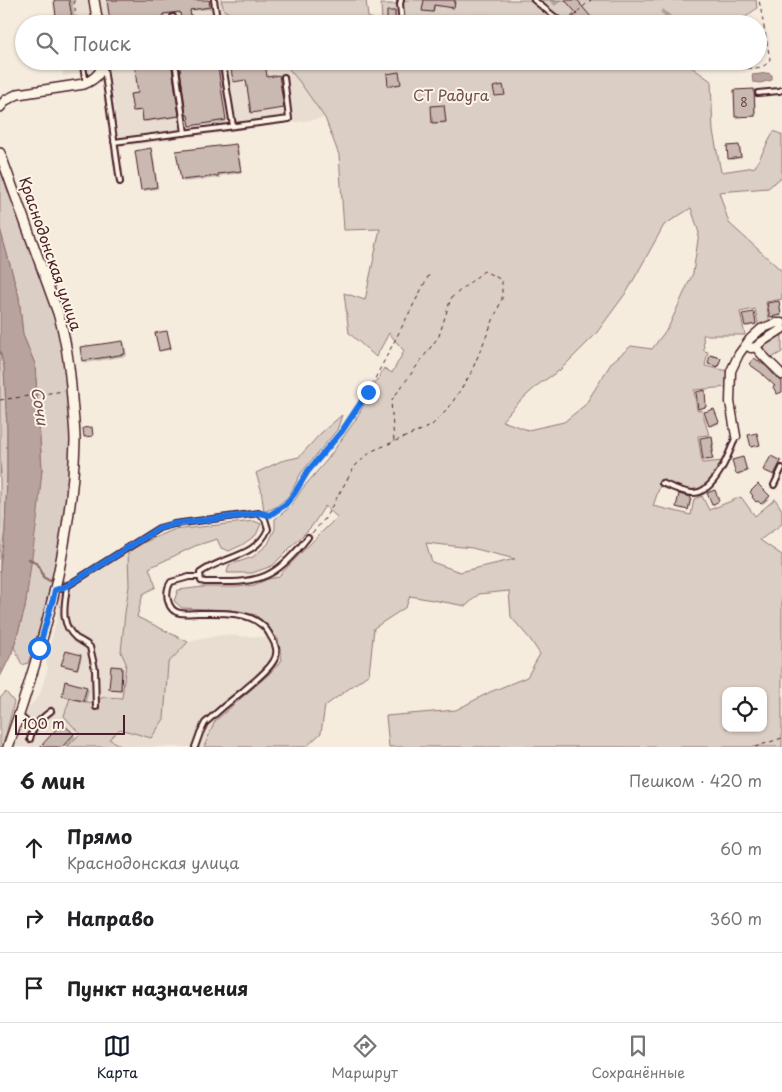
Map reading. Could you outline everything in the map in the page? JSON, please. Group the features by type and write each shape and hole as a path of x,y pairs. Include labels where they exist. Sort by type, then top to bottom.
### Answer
{"street":[{"path":"94,0 96,15"},
{"path":"0,107 6,100 18,94 86,83 93,80 101,70"},
{"name":"Краснодонская улица","path":"0,153 64,331 75,439 71,503 55,590 8,747"},
{"path":"736,436 730,402 731,371 739,354 761,329 776,323 782,323"},
{"path":"746,345 751,348 756,347 782,329"},
{"path":"756,347 761,355 782,375"}],"lane":[{"path":"214,0 216,15"},
{"path":"401,0 401,15"},
{"path":"534,0 553,15"},
{"path":"84,70 86,83"},
{"path":"104,70 120,182"},
{"path":"176,70 185,133"},
{"path":"224,70 233,126"},
{"path":"114,142 289,119 284,77"},
{"path":"758,93 780,92 782,90"},
{"path":"662,483 693,493 706,488 714,480 729,456 736,436"},
{"path":"774,485 782,468"},
{"path":"55,590 67,586 159,528 174,524 259,513 265,519 268,529 265,537 243,554 205,569 200,573 201,581 205,582 230,582 263,576 272,572 286,561 308,537"},
{"path":"195,747 205,723 263,674 274,660 277,648 262,624 247,617 223,613 181,613 174,611 169,603 167,593 171,582 189,577 200,577"},
{"path":"67,586 64,620 76,637 90,647 95,669 96,707"},
{"path":"30,739 33,728 51,712"},
{"path":"19,715 33,728"}],"path":[{"path":"74,0 76,15"},
{"path":"574,15 591,0"},
{"path":"759,0 762,15"},
{"path":"767,43 770,59 767,65"},
{"path":"308,537 324,520 356,466 372,451 431,426 448,409 470,375 502,299 502,280 484,271 450,298 440,336 391,401 394,441"},
{"path":"259,513 270,515 286,504 308,471 342,431 368,392 430,273"},
{"path":"0,400 67,391"},
{"path":"755,747 782,738"}],"shaded area":[{"path":"52,0 221,0 224,10 232,15 54,15"},
{"path":"62,70 102,70 63,76"},
{"path":"109,70 290,70 325,118 120,147"},
{"path":"768,73 772,75 772,80 760,83 753,82 752,75"},
{"path":"0,229 19,297 23,335 35,364 42,469 25,608 12,653 0,677 0,565 5,531 7,429 4,367 0,351"},
{"path":"128,552 129,586 121,652 126,663 122,698 104,697 92,703 80,734 67,747 14,747 28,708 39,696 48,668 46,662 57,618 59,593 72,589"},
{"path":"221,635 278,638 282,660 268,675 215,721 204,747 122,747 109,739 120,729 164,719 168,663 188,642"}],"green space":[{"path":"221,0 366,0 368,15 232,15 224,10"},
{"path":"397,0 756,0 757,8 748,15 382,15 381,4 396,4"},
{"name":"СТ Радуга","path":"290,70 695,70 711,81 713,131 721,172 755,167 774,131 782,135 782,177 768,188 719,192 729,223 782,271 782,299 766,302 770,324 759,328 755,309 740,312 745,335 703,335 704,351 708,352 705,366 728,371 728,387 694,390 697,410 702,411 709,435 698,436 702,463 723,461 713,478 701,488 682,488 662,480 653,506 691,515 694,499 702,496 709,510 741,497 755,516 775,499 782,510 782,524 760,540 782,555 782,747 389,747 386,716 456,710 490,692 527,677 540,654 511,617 509,591 479,594 466,606 410,596 406,607 374,628 369,674 325,706 321,733 306,747 204,747 215,721 268,675 282,660 278,639 256,615 231,610 182,608 174,601 178,590 254,585 278,577 337,517 325,506 312,526 272,566 252,573 227,573 229,565 253,557 268,544 275,529 275,519 290,507 302,489 327,460 356,419 384,368 392,373 404,351 389,333 376,357 349,333 344,293 365,300 380,229 344,230 339,155 325,118","holes":["691,208 699,233 693,273 669,326 652,349 631,346 612,362 585,405 564,422 528,430 502,421 516,405 539,384 560,370 595,335 628,290 664,225","426,543 472,548 515,559 460,572 432,562"]},
{"path":"0,168 59,330 67,375 67,399 72,438 66,504 48,604 28,663 22,665 14,647 25,608 42,469 35,364 23,335 19,297 0,229"},
{"path":"782,332 782,352 770,359 763,351 764,344"},
{"path":"0,351 4,367 7,479 5,531 0,572"},
{"path":"342,415 337,430 301,473 289,496 276,507 264,512 261,489 256,473 281,461 299,457 321,433"},
{"path":"254,521 261,524 256,535 229,551 221,548 217,539 195,546 149,568 156,587 143,594 137,617 188,642 168,663 164,719 151,738 120,729 109,739 122,747 67,747 80,734 64,716 70,698 92,703 104,697 122,698 126,663 121,652 129,586 128,552 145,542 173,530"},
{"path":"6,692 14,702 3,747 0,747 0,698"}],"building":[{"path":"54,0 69,0 72,15 56,15"},
{"path":"107,0 209,0 210,7 190,10 191,15 180,15 180,12 163,15 109,15"},
{"path":"424,0 455,0 454,8 434,5 433,12 422,11"},
{"path":"565,0 577,0 589,15 576,15 577,14"},
{"path":"387,11 395,11 395,15 387,15"},
{"path":"135,70 172,70 179,116 143,121 142,110 133,111 130,94 138,93"},
{"path":"180,70 218,70 226,120 190,126 188,115 186,115"},
{"path":"231,70 266,70 267,77 279,75 284,108 251,113 246,80 233,82"},
{"path":"399,72 401,84 388,86 387,74"},
{"path":"503,85 505,95 495,96 493,87"},
{"path":"754,89 755,116 735,117 734,90"},
{"path":"444,105 446,122 432,123 431,106"},
{"path":"236,144 241,171 218,174 218,176 181,180 176,151"},
{"path":"739,145 741,157 728,159 727,146"},
{"path":"151,148 157,187 141,190 135,151"},
{"path":"779,301 781,315 770,317 767,303"},
{"path":"754,312 756,324 745,326 742,314"},
{"path":"167,331 171,348 159,351 155,333"},
{"path":"123,341 125,354 82,361 80,347"},
{"path":"710,355 721,358 718,367 708,364"},
{"path":"754,358 782,381 782,392 777,394 773,387 775,386 749,364"},
{"path":"705,390 706,407 698,409 696,392"},
{"path":"714,409 719,422 709,426 704,412"},
{"path":"92,427 93,436 84,437 83,428"},
{"path":"757,433 760,445 751,447 748,435"},
{"path":"712,436 713,452 711,452 713,459 703,460 700,438"},
{"path":"771,456 781,461 774,475 763,470"},
{"path":"743,457 747,471 736,474 732,460"},
{"path":"758,484 770,496 761,504 758,501 756,502 750,492"},
{"path":"715,490 719,501 712,505 707,493"},
{"path":"679,494 691,497 688,510 676,507"},
{"path":"66,651 81,655 77,669 61,665"},
{"path":"111,666 122,667 121,690 109,689"},
{"path":"65,681 87,687 83,701 62,696"},
{"path":"62,723 74,734 62,747 40,747"}],"waterway":[{"path":"29,559 37,564 43,577 50,581"},
{"path":"61,582 74,580"}],"route":[{"path":"39,648 55,590 67,586 159,528 174,524 259,513 270,515 286,504 308,471 342,431 368,392"}],"water label":[{"name":"Сочи","path":"40,406"}]}
